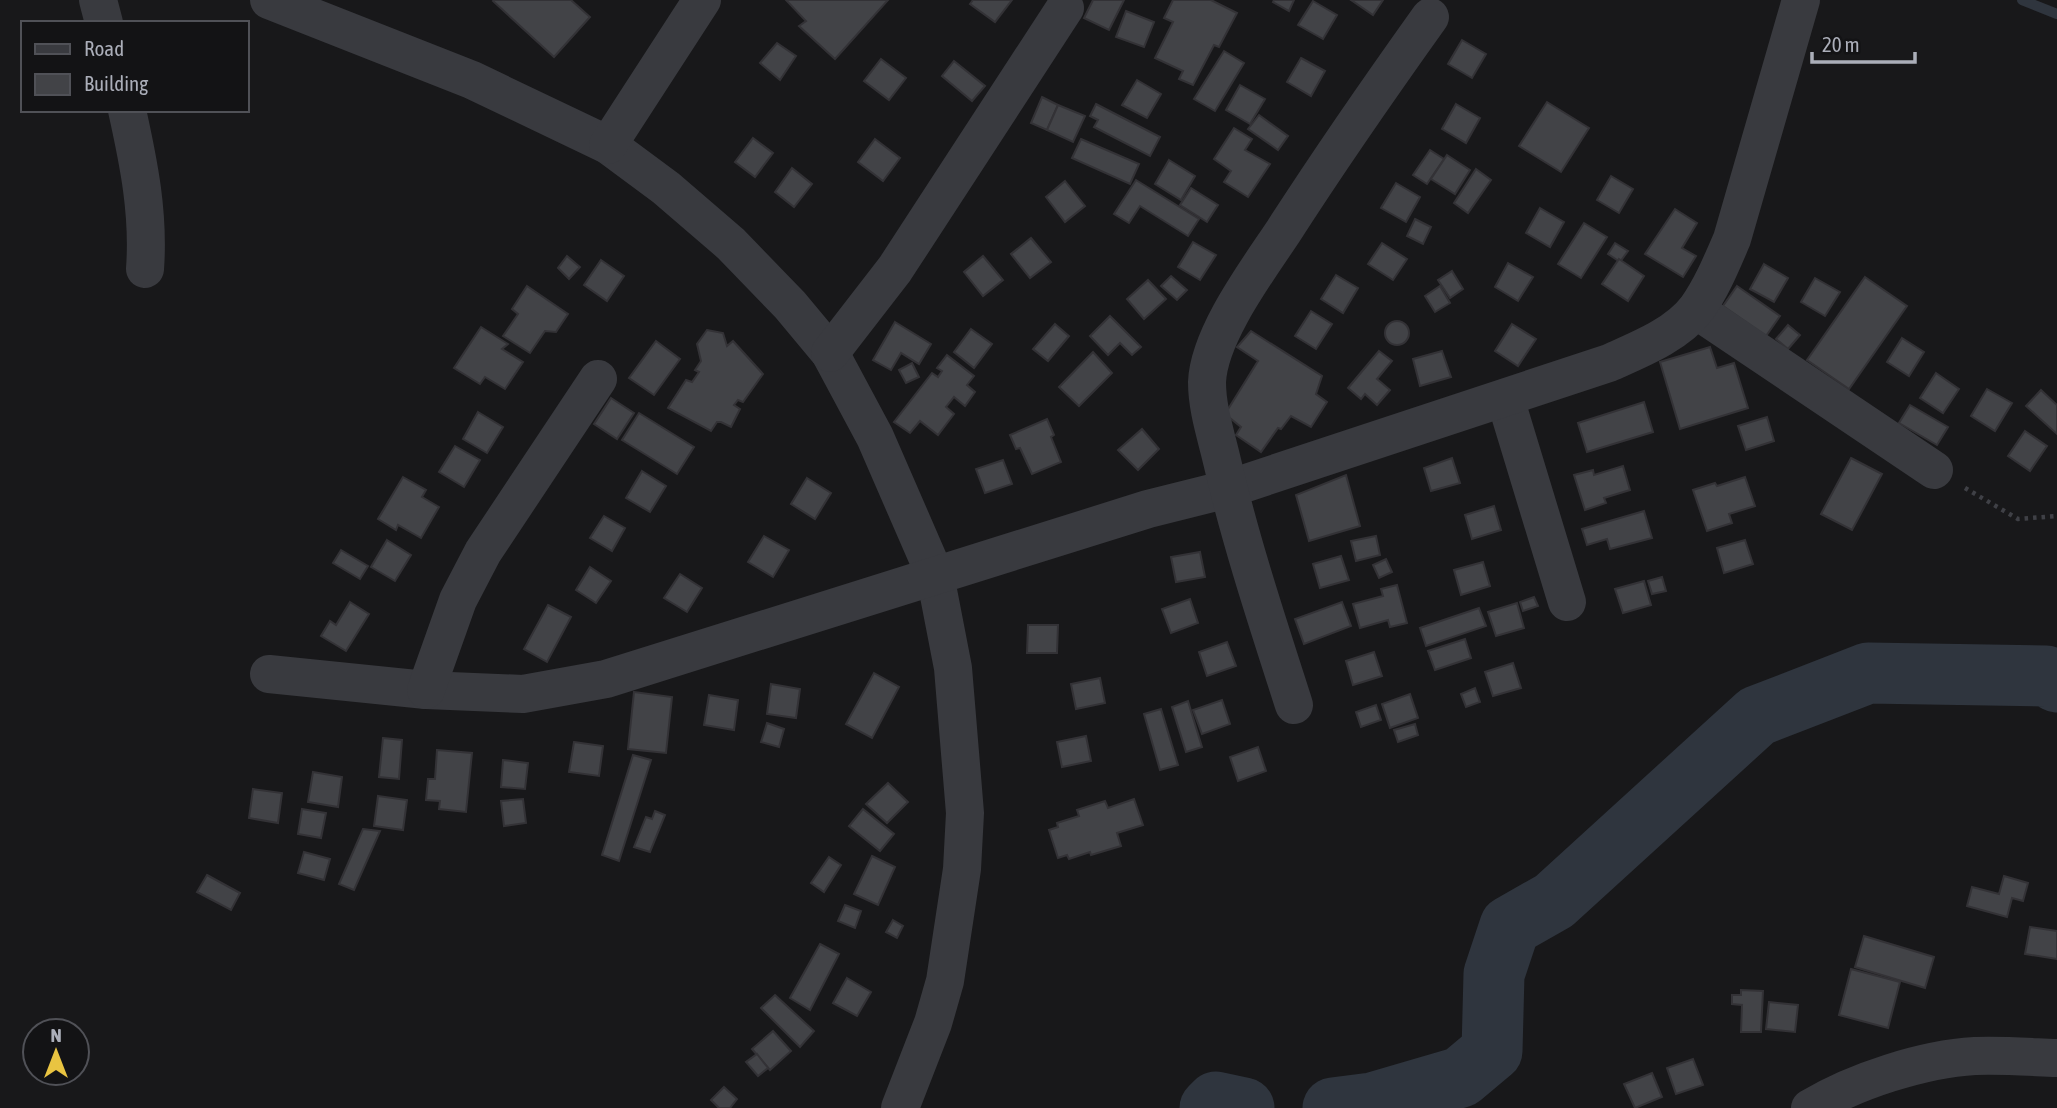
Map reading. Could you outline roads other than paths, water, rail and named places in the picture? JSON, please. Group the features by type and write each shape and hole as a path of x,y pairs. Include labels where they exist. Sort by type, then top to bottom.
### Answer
{"street":[{"path":"98,0 103,21"},
{"path":"270,0 319,9 608,145 666,188 731,244 789,305 830,354 875,437 935,575 954,681 965,813 962,869 945,981 933,1023 900,1108"},
{"path":"608,145 702,0"},
{"path":"269,674 426,690 523,694 606,679 1149,509 1228,489 1609,363 1645,347 1673,329 1696,310 1716,276 1732,239 1801,0"},
{"path":"830,354 895,269 1065,8"},
{"path":"1294,705 1228,489 1209,408 1207,383 1210,362 1247,286 1430,17"},
{"path":"127,112 142,179 147,239 145,269"},
{"path":"1696,310 1934,470"},
{"path":"426,690 458,600 484,552 598,379"},
{"path":"1506,398 1567,602"},
{"path":"1810,1108 1845,1090 1903,1070 1941,1061 1974,1056 2057,1058"}],"waterway":[{"path":"2022,0 2057,14"},
{"path":"1333,1108 1372,1103 1461,1077 1492,1051 1494,974 1510,926 1554,901 1757,716 1868,673 2046,676 2057,682"},
{"path":"1210,1108 1216,1102 1244,1108"}]}
